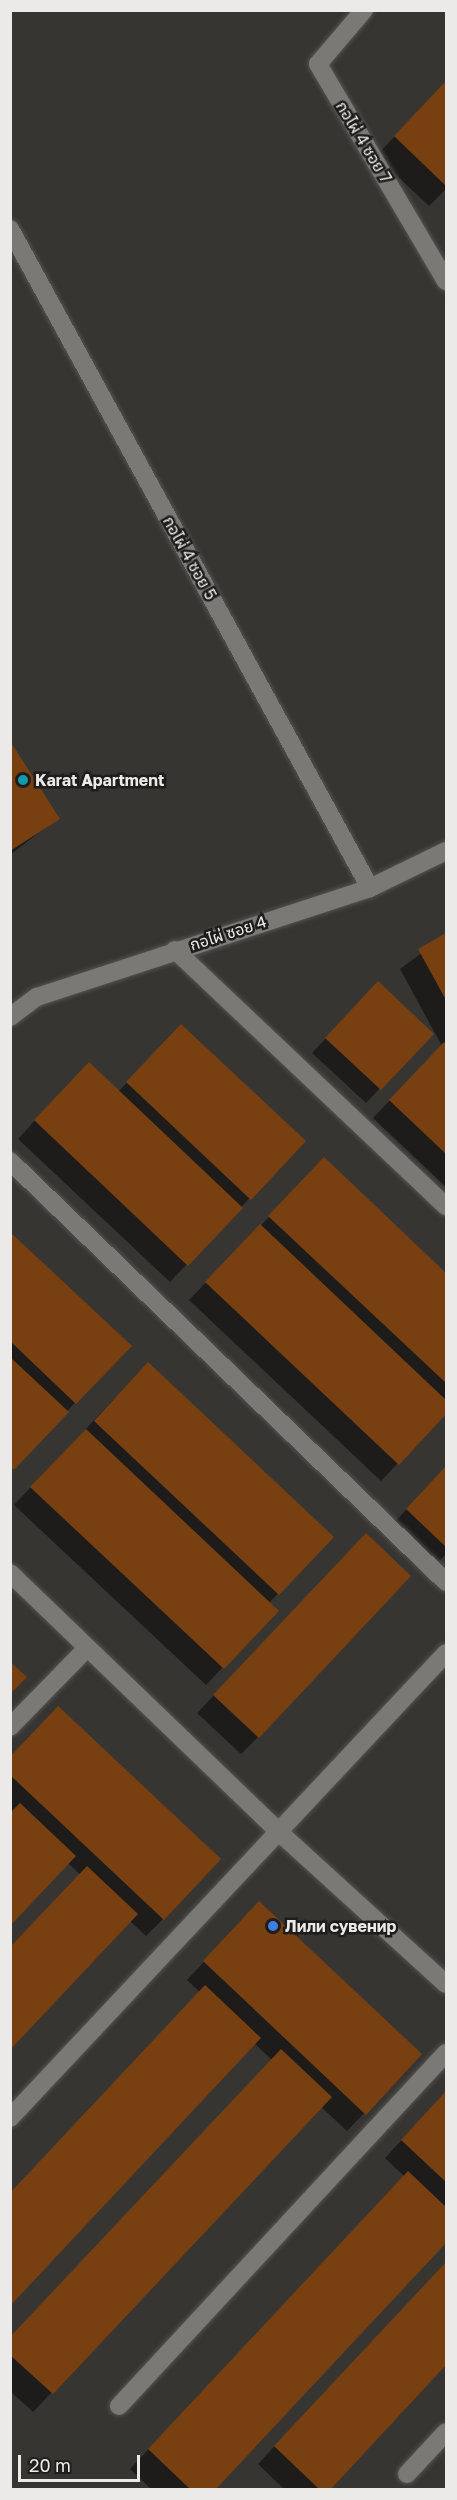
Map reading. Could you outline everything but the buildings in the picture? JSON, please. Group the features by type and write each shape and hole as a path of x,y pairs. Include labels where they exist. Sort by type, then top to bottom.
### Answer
{"street":[{"name":"กอไผ่ 4 ซอย 7","path":"364,10 318,64 447,281"},
{"name":"กอไผ่ 4 ซอย 5","path":"10,229 370,888"},
{"name":"กอไผ่ ซอย 4","path":"10,1017 37,997 370,888 447,851"},
{"path":"176,950 447,1206"},
{"path":"10,1161 447,1582"},
{"path":"10,1573 280,1833 447,1984"},
{"path":"10,1727 87,1648"},
{"path":"10,2118 447,1653"},
{"path":"119,2406 447,2053"},
{"path":"407,2474 447,2432"}],"place":[{"name":"Karat Apartment","path":"23,780"},
{"name":"Лили сувенир","path":"273,1926"}]}
